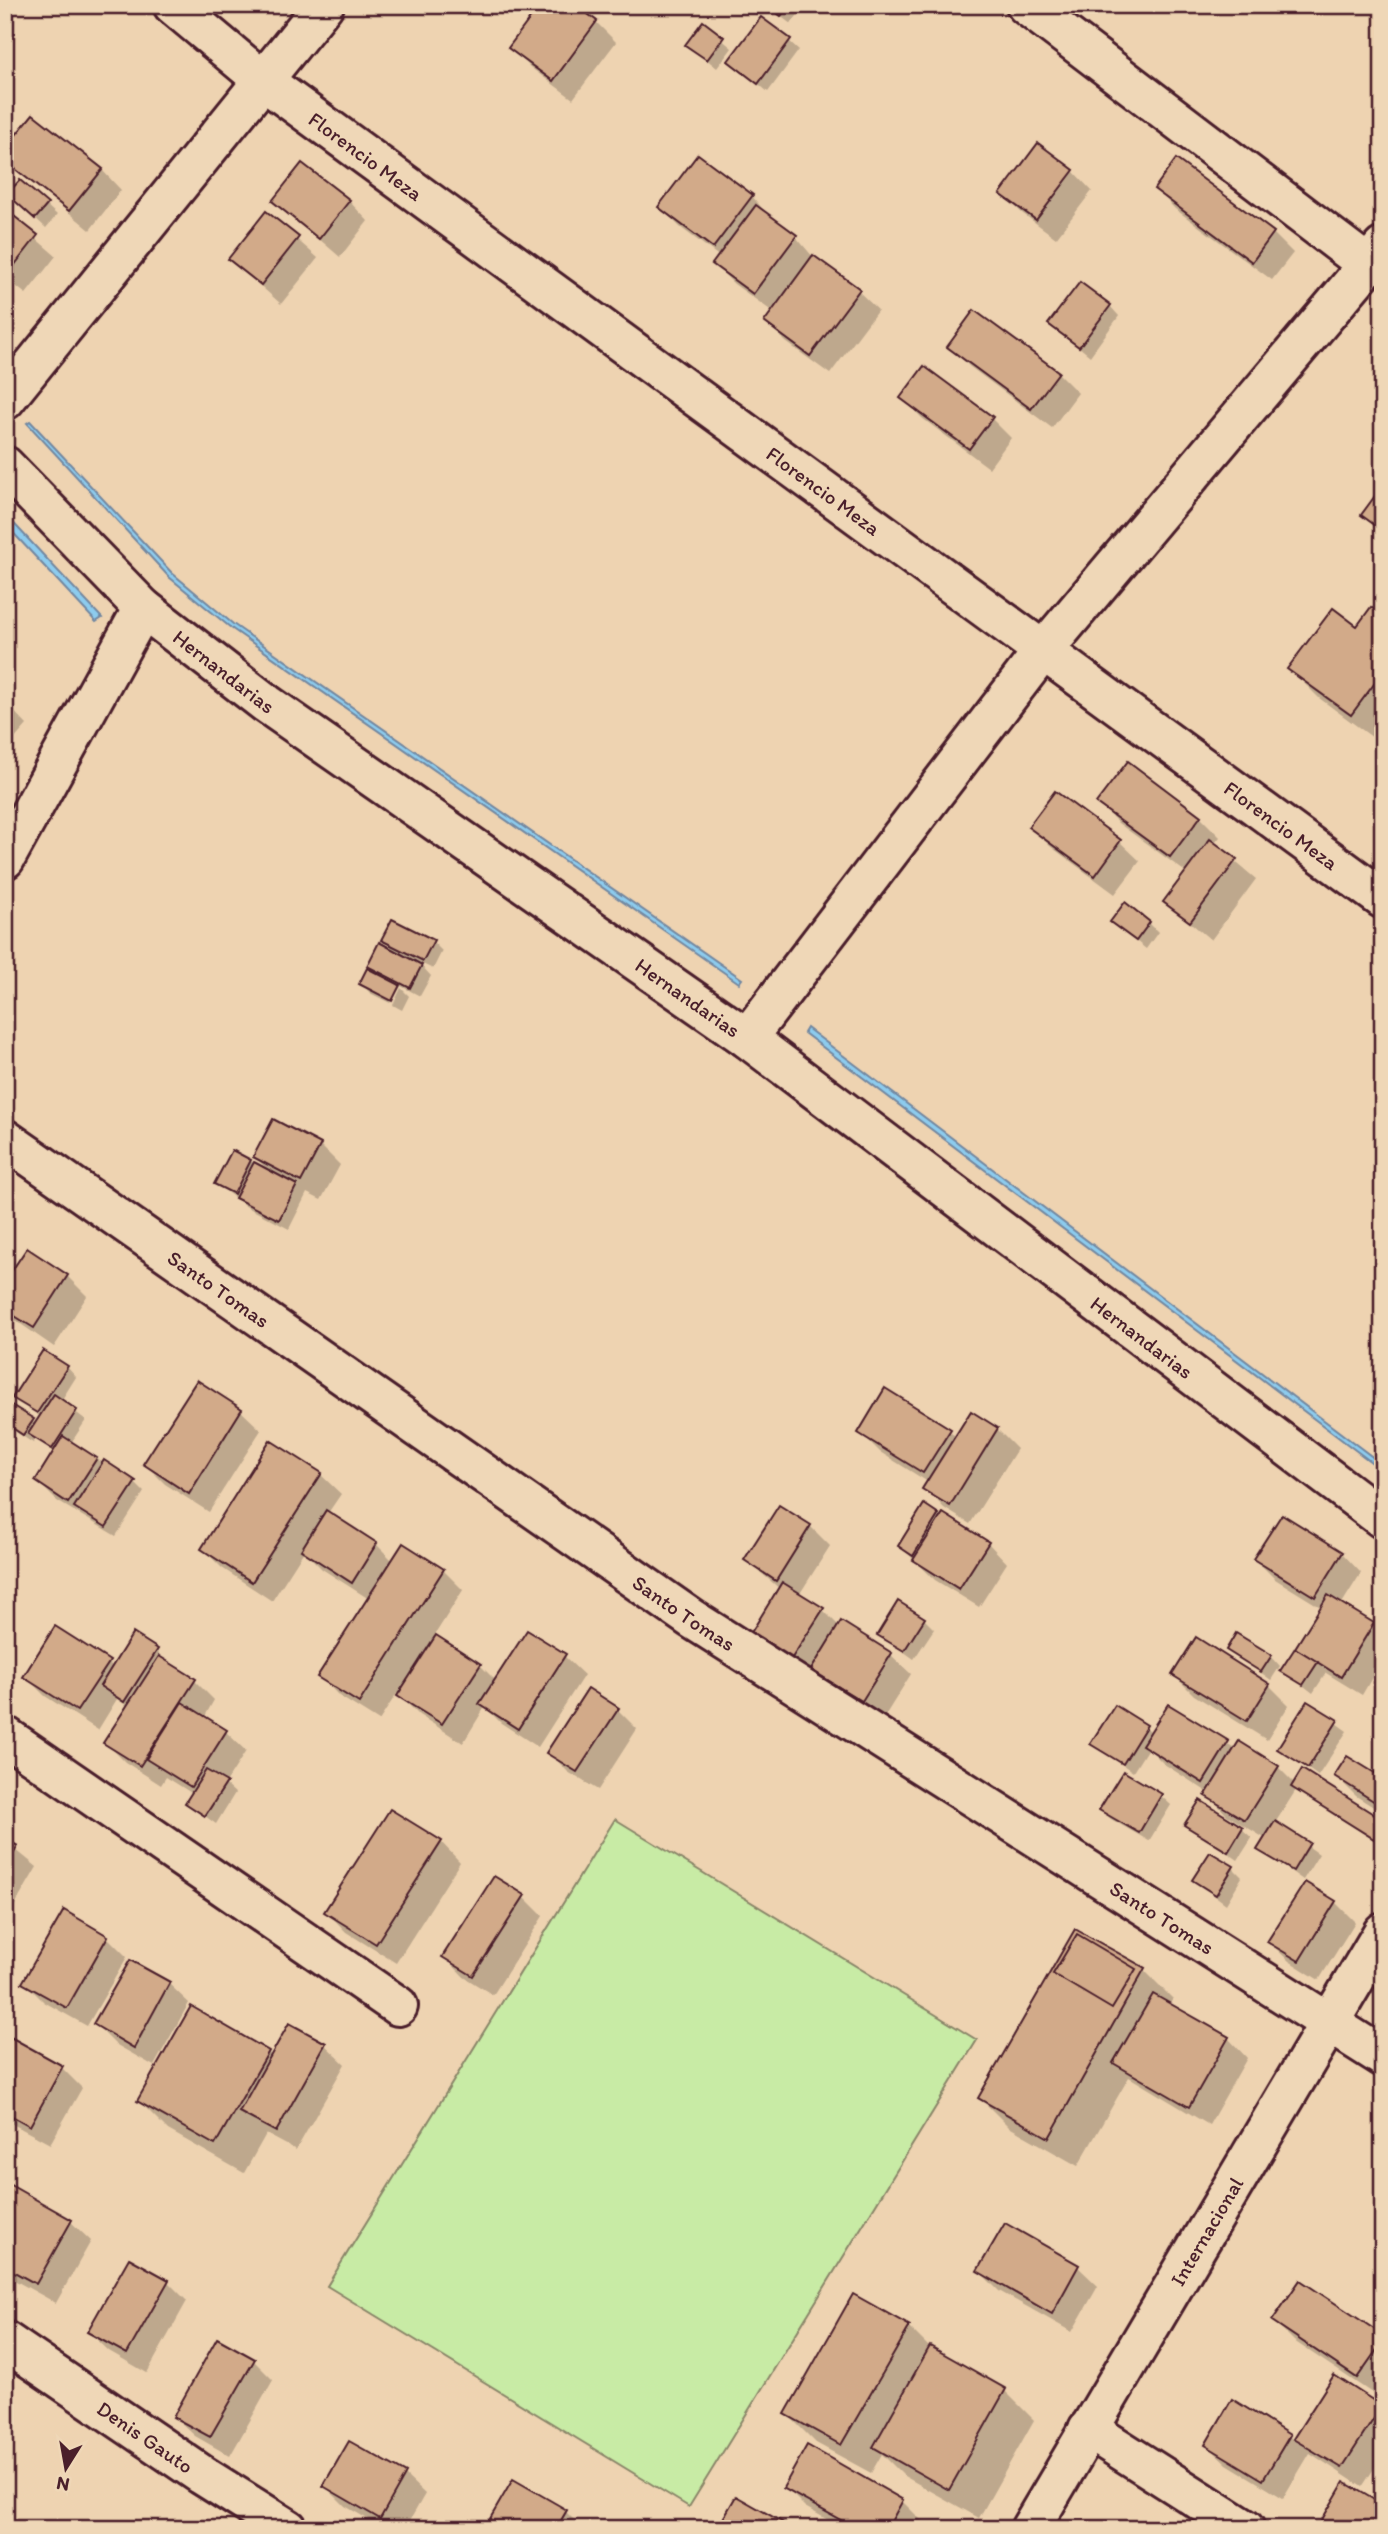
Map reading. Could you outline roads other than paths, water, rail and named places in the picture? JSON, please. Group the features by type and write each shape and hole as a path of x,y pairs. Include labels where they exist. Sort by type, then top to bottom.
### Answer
{"street":[{"name":"Florencio Meza","path":"173,5 264,82 1383,899"},
{"path":"5,400 324,5"},
{"path":"747,1038 1042,652 1375,256 1026,5"},
{"name":"Hernandarias","path":"5,466 143,608 267,704 747,1038 1383,1519"},
{"path":"5,859 143,608"},
{"name":"Santo Tomas","path":"5,1139 692,1619 1383,2057"},
{"path":"5,1736 398,2006"},
{"name":"Internacional","path":"1030,2529 1383,1932"},
{"name":"Denis Gauto","path":"5,2341 201,2475 288,2529"},
{"path":"1088,2429 1245,2529"}],"water":[{"path":"30,421 172,573 233,624 742,979 739,983 231,628 169,577 27,423"},
{"path":"5,514 102,618 96,622 5,524"},
{"path":"807,1028 1383,1465 1383,1471 804,1033"}]}
